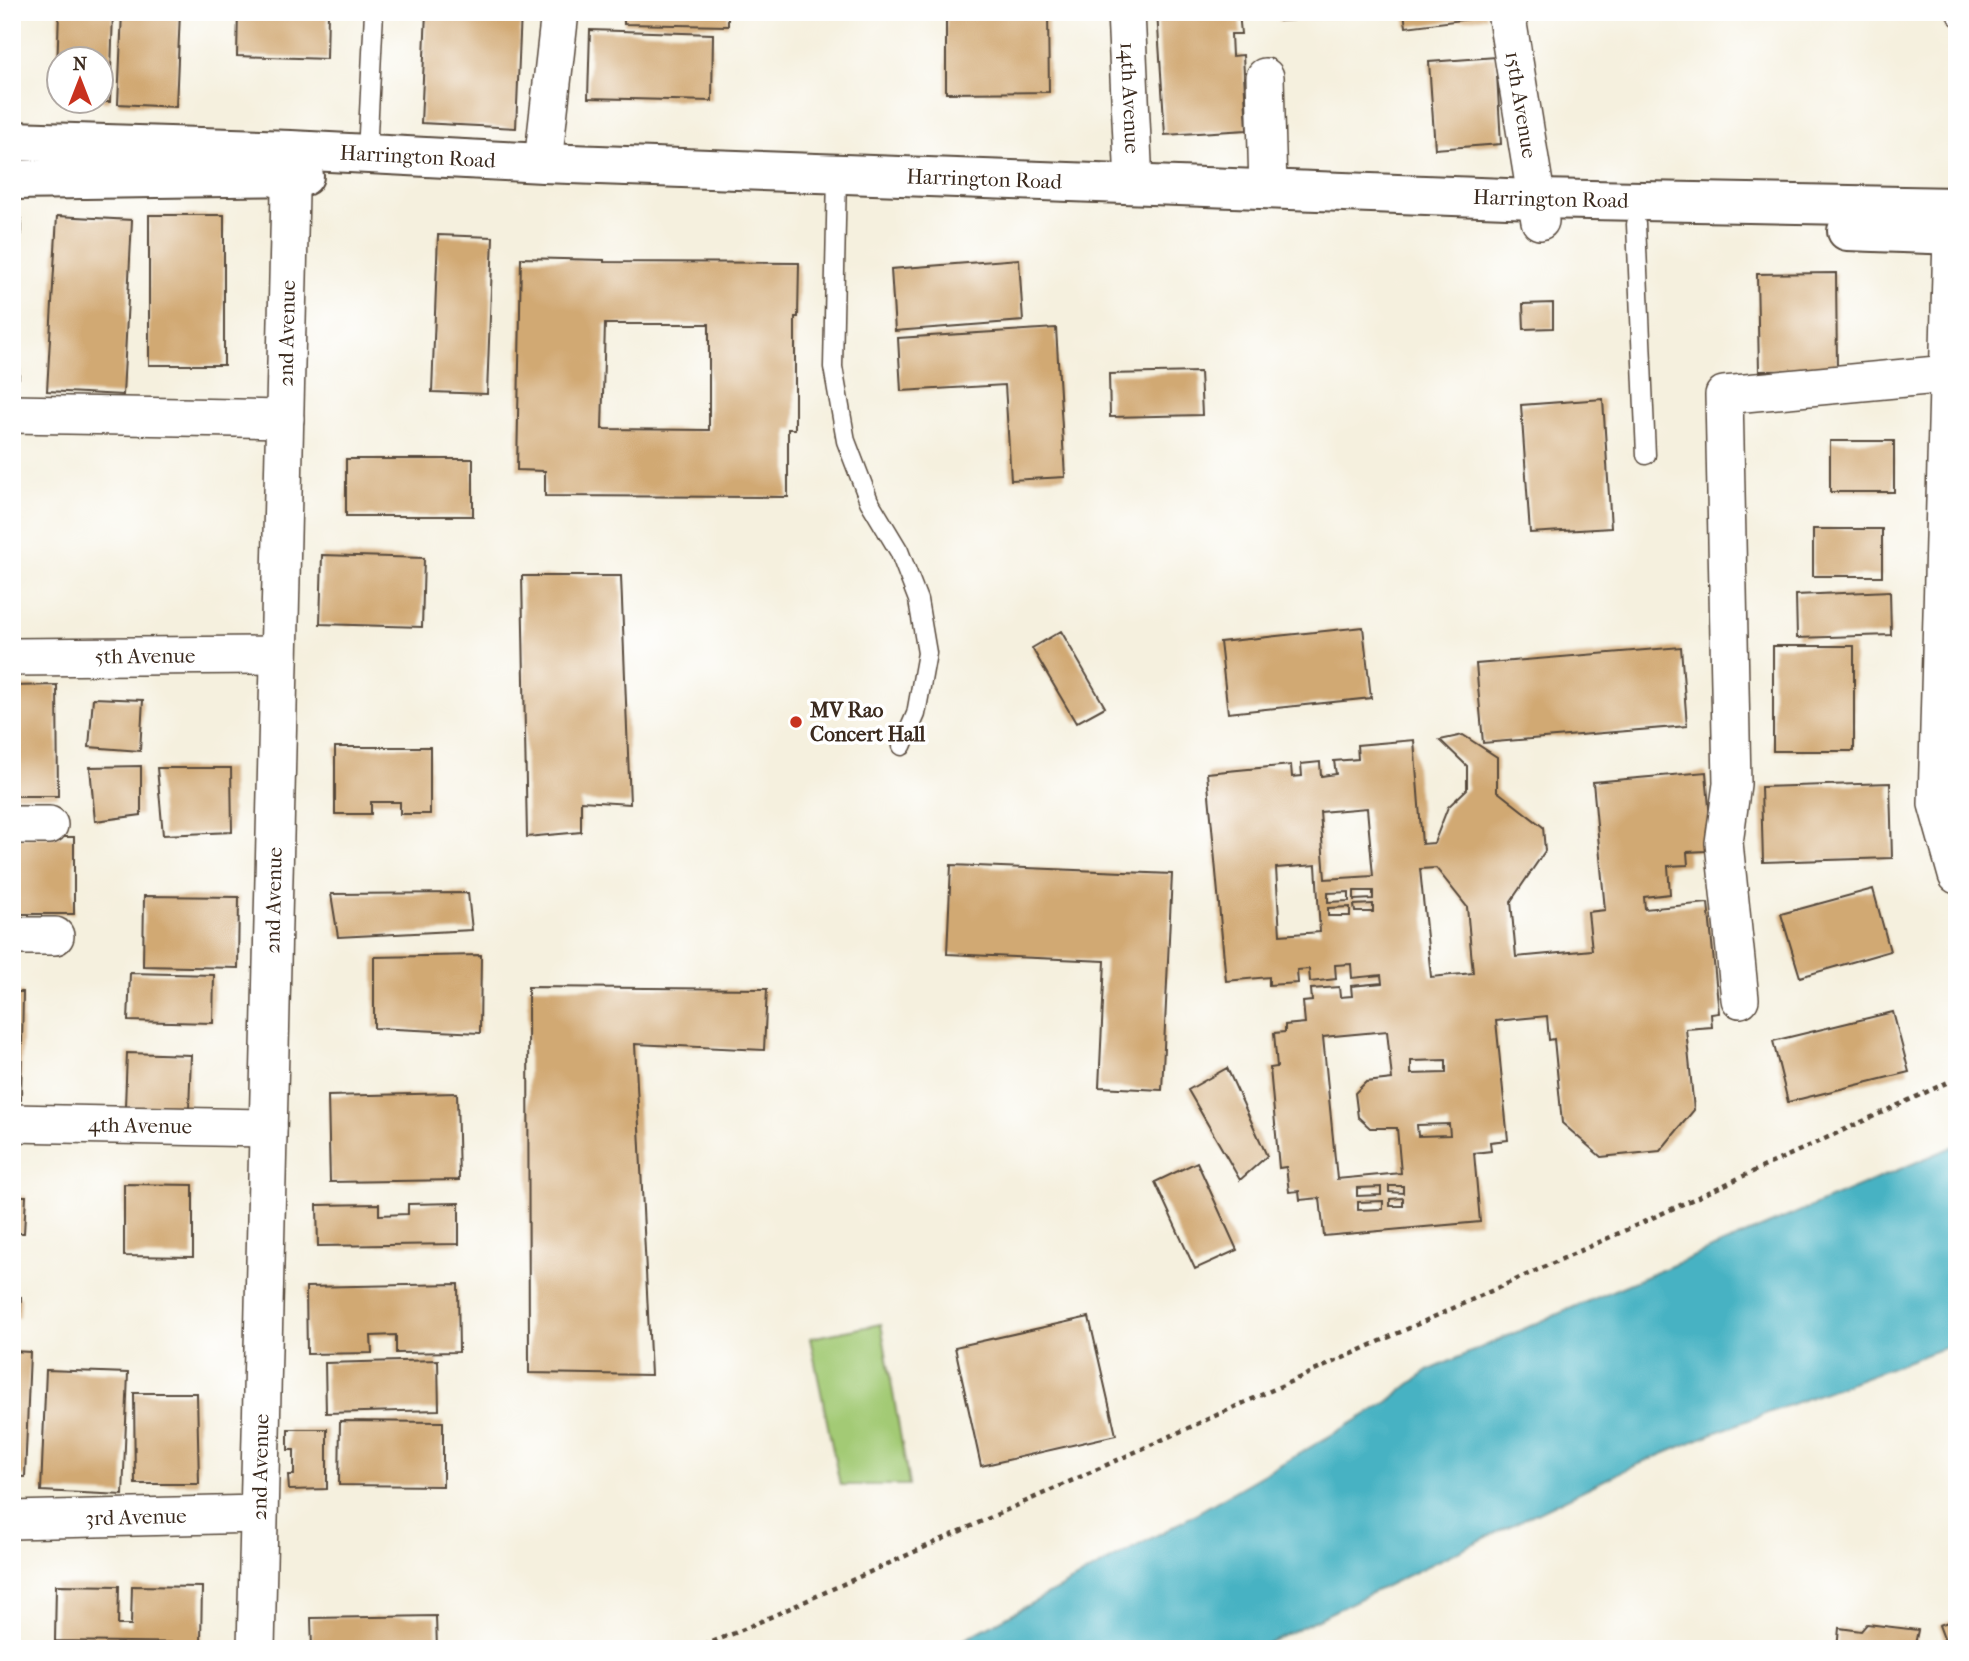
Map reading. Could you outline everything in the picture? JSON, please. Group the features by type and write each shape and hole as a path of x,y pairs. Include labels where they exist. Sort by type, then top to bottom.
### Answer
{"street":[{"path":"543,163 560,12"},
{"name":"14th Avenue","path":"1126,12 1134,184"},
{"name":"15th Avenue","path":"1506,12 1539,210"},
{"path":"1265,77 1268,189"},
{"name":"Harrington Road","path":"12,141 291,163 367,154 543,163 836,185 1134,184 1268,189 1539,210 1955,226"},
{"path":"12,180 291,163 1539,210 1636,224 1955,226 1948,374 1937,804 1957,875"},
{"name":"2nd Avenue","path":"256,1649 291,163"},
{"path":"1740,999 1724,843 1732,785 1724,395 1948,374"},
{"path":"12,414 285,419"},
{"name":"5th Avenue","path":"12,657 279,655"},
{"path":"12,825 49,825"},
{"path":"12,936 55,936"},
{"name":"4th Avenue","path":"12,1123 268,1128"},
{"name":"3rd Avenue","path":"12,1520 258,1514"}],"lane":[{"path":"367,154 374,12"},
{"path":"836,185 833,368 846,441 869,501 899,551 918,600 927,653 916,714 902,746"},
{"path":"1636,224 1646,455"}],"path":[{"path":"694,1649 735,1633 1625,1231 1957,1078"}],"green space":[{"path":"881,1324 909,1485 840,1485 810,1338"}],"water":[{"path":"1957,1145 1957,1343 1711,1434 1625,1470 1256,1649 947,1649 1178,1524 1388,1402 1430,1370"}],"building":[{"path":"59,12 113,12 112,46 58,46"},
{"path":"122,12 180,12 176,107 118,104"},
{"path":"238,12 328,12 327,59 237,56"},
{"path":"426,12 521,12 516,128 421,123"},
{"path":"624,12 728,12 728,26 624,24"},
{"path":"946,12 1048,12 1049,92 946,93"},
{"path":"1157,12 1239,12 1241,34 1231,34 1232,56 1243,55 1247,130 1165,135"},
{"path":"1279,12 1344,12 1345,17 1279,21"},
{"path":"1404,12 1486,12 1487,17 1406,27"},
{"path":"590,30 713,34 712,101 588,98"},
{"path":"1496,57 1501,144 1435,149 1429,62"},
{"path":"149,215 224,215 224,365 149,365"},
{"path":"57,216 132,220 123,395 47,391"},
{"path":"12,219 21,219 19,378 12,378"},
{"path":"438,235 493,237 487,394 432,392"},
{"path":"521,258 604,262 799,263 798,317 795,317 795,429 788,429 788,497 545,496 545,471 517,470","holes":["605,324 709,324 709,430 602,429"]},
{"path":"1019,259 1023,321 895,331 891,269"},
{"path":"1836,273 1837,370 1759,371 1757,274"},
{"path":"1553,303 1553,328 1524,329 1523,304"},
{"path":"1056,328 1065,477 1011,480 1005,385 901,391 898,338"},
{"path":"1200,372 1202,415 1110,417 1109,374"},
{"path":"1603,399 1611,528 1530,533 1521,405"},
{"path":"1830,441 1894,441 1894,492 1830,492"},
{"path":"346,459 473,459 473,516 346,516"},
{"path":"1813,529 1882,529 1882,576 1813,576"},
{"path":"322,555 424,558 422,627 320,624"},
{"path":"522,576 621,576 630,804 581,801 581,832 527,837"},
{"path":"1890,591 1891,635 1797,638 1796,595"},
{"path":"1363,627 1371,698 1228,713 1220,642"},
{"path":"1061,631 1105,707 1076,723 1032,648"},
{"path":"1773,646 1854,646 1854,751 1773,751"},
{"path":"1681,647 1687,726 1483,743 1476,664"},
{"path":"57,685 58,796 12,796 12,686"},
{"path":"93,698 143,700 140,751 89,747"},
{"path":"1463,735 1497,757 1497,791 1543,827 1545,851 1511,901 1516,957 1592,950 1588,912 1605,910 1593,782 1706,772 1712,844 1706,846 1706,851 1687,852 1688,865 1668,866 1670,894 1644,897 1645,909 1708,903 1719,1013 1711,1014 1712,1027 1686,1029 1694,1110 1660,1151 1601,1157 1562,1123 1554,1039 1549,1040 1547,1016 1496,1021 1508,1140 1490,1142 1491,1151 1474,1153 1480,1222 1324,1236 1320,1198 1300,1200 1299,1191 1289,1192 1286,1167 1279,1168 1270,1068 1277,1067 1274,1033 1285,1032 1285,1025 1305,1023 1303,1002 1312,1001 1311,989 1339,987 1340,997 1352,996 1351,986 1382,983 1381,975 1352,978 1351,964 1335,965 1336,979 1310,982 1309,969 1297,970 1298,983 1269,985 1269,977 1226,981 1207,773 1291,765 1292,777 1302,776 1301,764 1320,762 1321,776 1336,774 1334,761 1358,759 1357,745 1414,740 1422,844 1434,843 1448,807 1467,789 1467,766 1440,740","holes":["1367,808 1373,876 1325,879 1320,812","1316,865 1320,932 1280,935 1276,868","1436,868 1467,907 1473,973 1431,977 1420,869","1354,891 1373,891 1373,899 1354,900","1349,892 1349,901 1328,902 1328,893","1373,904 1373,912 1355,912 1354,905","1350,907 1350,916 1328,916 1328,908","1387,1031 1392,1079 1366,1082 1355,1093 1358,1117 1370,1128 1397,1128 1401,1173 1337,1179 1323,1037","1446,1060 1446,1073 1411,1074 1411,1061","1449,1124 1450,1135 1418,1136 1417,1125","1389,1186 1403,1186 1403,1193 1389,1192","1381,1187 1381,1195 1357,1196 1357,1188","1403,1198 1403,1206 1390,1206 1390,1199","1383,1201 1383,1209 1358,1210 1358,1202"]},
{"path":"335,747 430,747 430,814 400,814 400,802 371,802 371,814 335,814"},
{"path":"141,766 141,815 95,821 90,767"},
{"path":"157,768 231,768 232,832 163,835"},
{"path":"1890,783 1892,858 1763,862 1761,787"},
{"path":"12,837 74,837 74,914 12,914"},
{"path":"951,865 1172,874 1162,1090 1099,1087 1105,961 947,954"},
{"path":"1873,889 1890,951 1800,977 1781,914"},
{"path":"468,893 472,930 338,937 331,894"},
{"path":"144,896 239,897 238,968 143,966"},
{"path":"481,955 480,1033 374,1028 374,957"},
{"path":"130,973 214,975 213,1023 128,1021"},
{"path":"528,987 767,989 764,1050 635,1044 651,1375 529,1373"},
{"path":"12,992 23,992 21,1100 12,1100"},
{"path":"1893,1012 1909,1072 1788,1102 1773,1041"},
{"path":"127,1053 191,1055 189,1110 125,1107"},
{"path":"1227,1068 1267,1156 1240,1180 1188,1090"},
{"path":"457,1093 459,1180 330,1182 328,1096"},
{"path":"1197,1162 1237,1250 1195,1269 1155,1182"},
{"path":"124,1184 193,1185 193,1257 124,1256"},
{"path":"12,1196 26,1196 24,1233 12,1233"},
{"path":"459,1203 459,1244 318,1246 317,1205 379,1204 379,1215 408,1214 408,1204"},
{"path":"458,1284 459,1352 396,1353 396,1335 371,1336 372,1353 307,1354 306,1287"},
{"path":"12,1296 21,1297 20,1318 12,1317"},
{"path":"1089,1317 1116,1435 981,1466 955,1347"},
{"path":"12,1351 30,1352 25,1477 12,1476"},
{"path":"438,1360 439,1410 326,1413 325,1363"},
{"path":"46,1370 128,1373 123,1495 41,1491"},
{"path":"134,1393 197,1393 199,1484 135,1484"},
{"path":"340,1421 443,1422 443,1486 339,1485"},
{"path":"288,1429 327,1429 327,1489 289,1490 288,1475 294,1475 294,1450 288,1450"},
{"path":"56,1585 119,1586 118,1625 131,1625 132,1586 202,1587 201,1643 55,1641"},
{"path":"436,1616 437,1649 312,1649 311,1618"},
{"path":"1957,1619 1957,1649 1948,1649 1939,1625"},
{"path":"1867,1624 1918,1630 1914,1649 1837,1649 1839,1628 1861,1631"}],"place":[{"name":"MV Rao Concert Hall","path":"796,722"}]}
